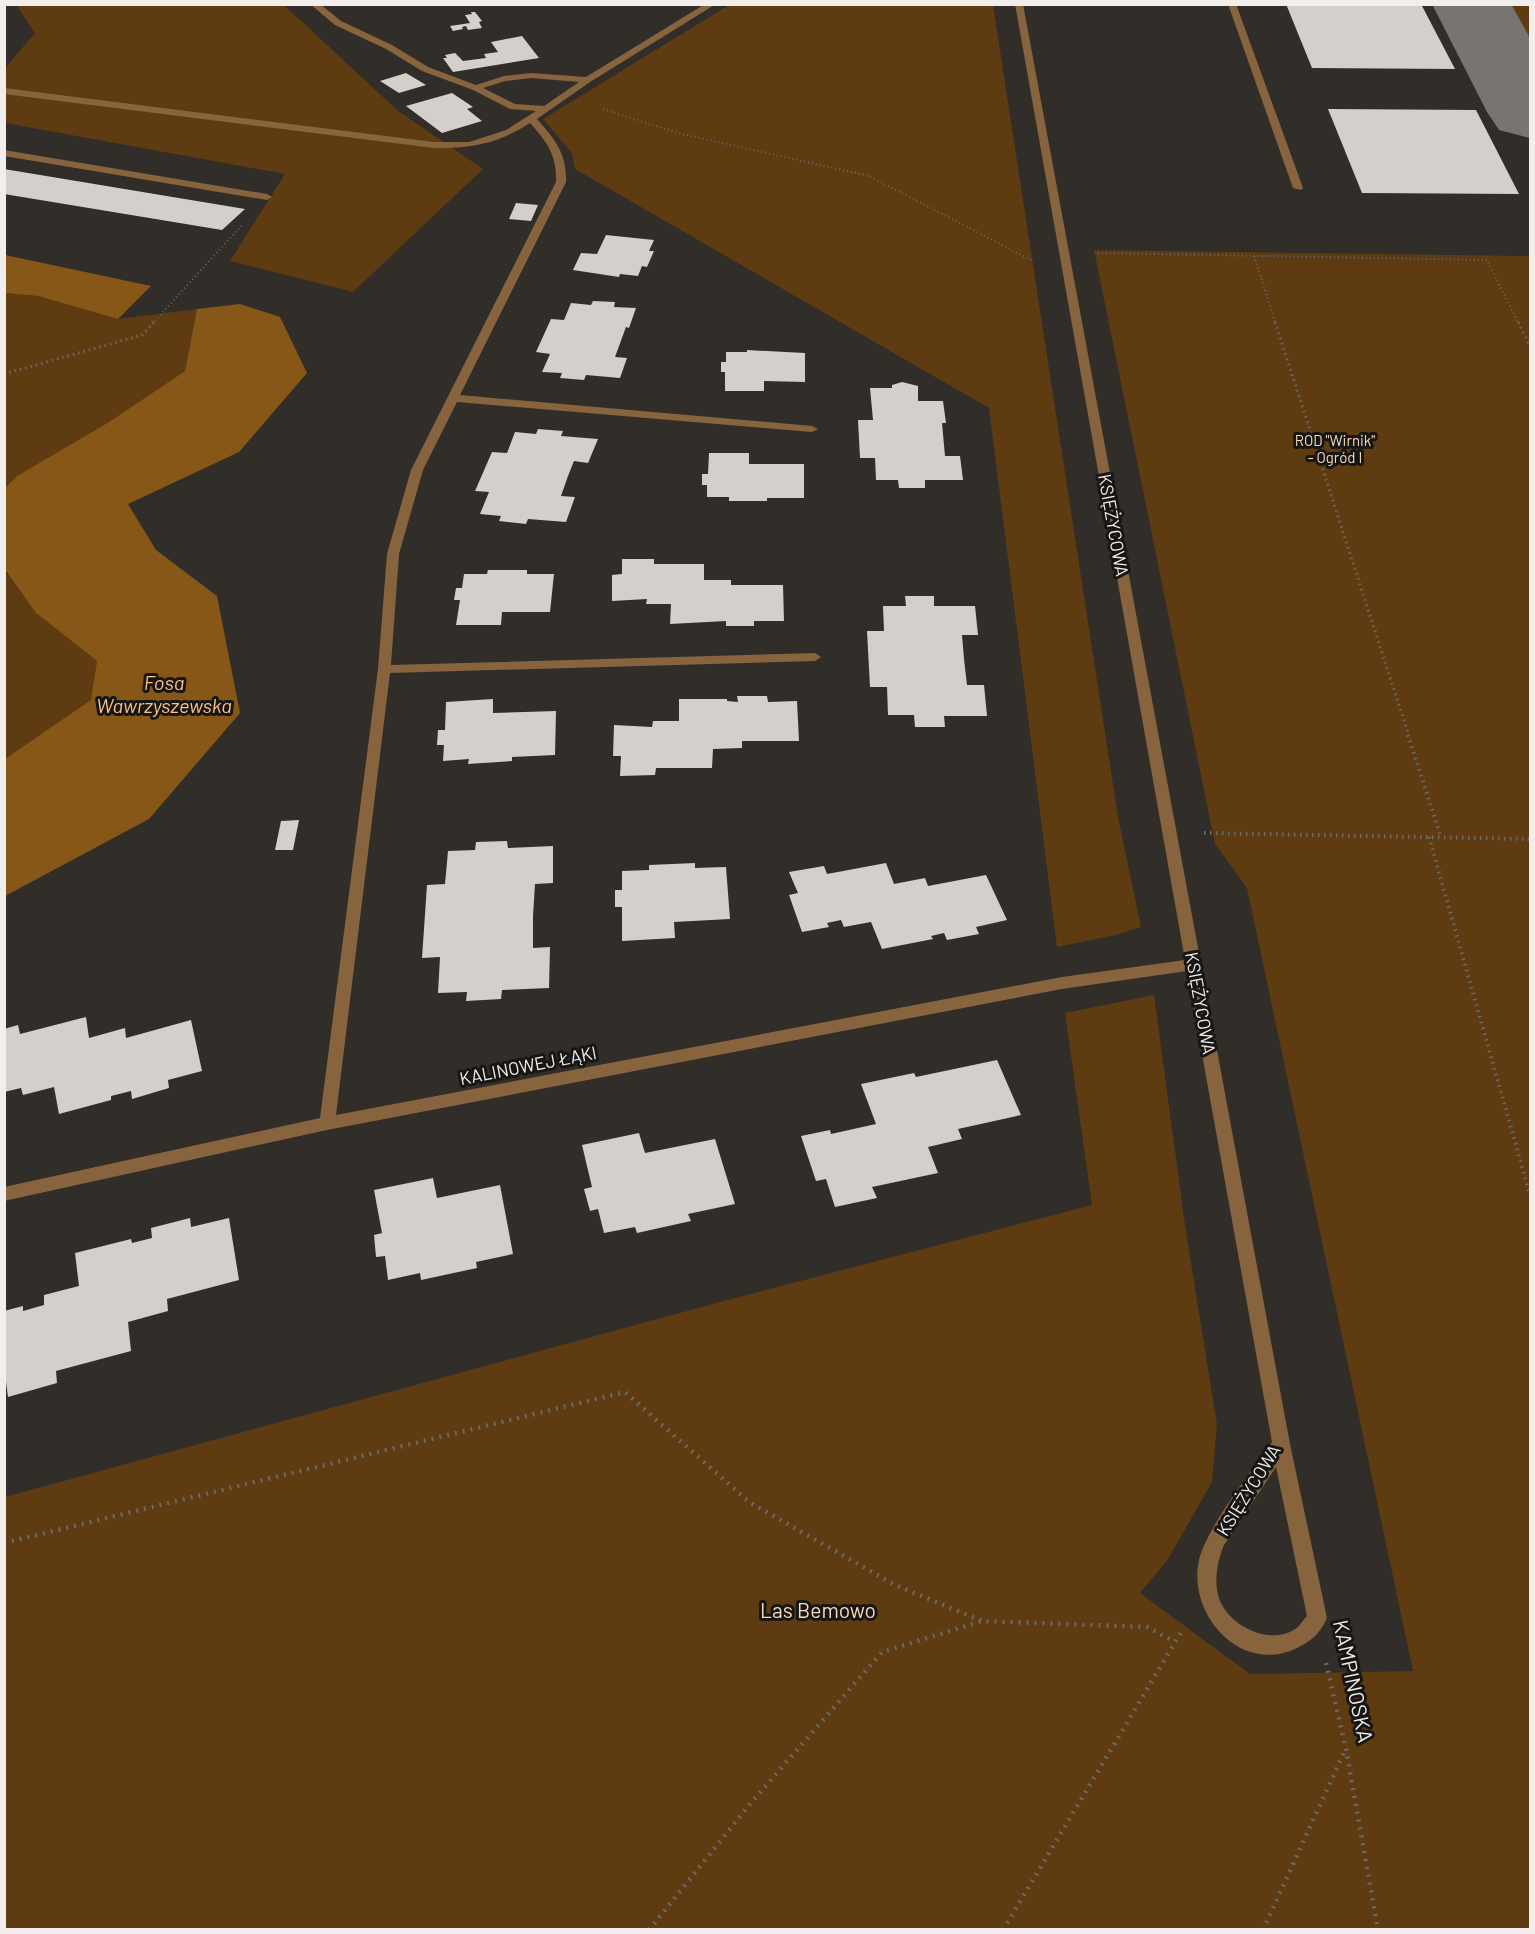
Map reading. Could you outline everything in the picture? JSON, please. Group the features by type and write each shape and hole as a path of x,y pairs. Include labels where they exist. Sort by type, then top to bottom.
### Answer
{"street":[{"path":"314,4 338,23 425,69 476,88 513,107 544,109"},
{"path":"4,92 454,146 470,145 509,132 565,97 587,80 712,4"},
{"name":"KSIĘŻYCOWA","path":"1019,4 1281,1444 1217,1539 1208,1569 1209,1599"},
{"path":"1232,4 1298,188"},
{"path":"476,88 491,81 545,74 587,80"},
{"path":"327,1123 384,669 393,554 417,470 561,182 563,166 561,155 531,118"},
{"path":"4,153 267,197"},
{"path":"454,398 812,429"},
{"path":"384,669 815,657"},
{"name":"KALINOWEJ ŁĄKI","path":"4,1194 327,1123 1062,983 1194,964"},
{"name":"KAMPINOSKA","path":"1281,1444 1317,1618"},
{"path":"1209,1599 1219,1617 1230,1629 1253,1643 1281,1645 1305,1634 1317,1618"}],"path":[{"path":"565,97 678,133 869,176 1039,264"},
{"path":"4,374 142,335 192,283 267,197"},
{"path":"1095,253 1487,260 1530,346"},
{"path":"1254,256 1441,837"},
{"path":"1213,833 1530,839"},
{"path":"1429,837 1530,1195"},
{"path":"4,1543 625,1392 749,1502 895,1585 982,1621"},
{"path":"1003,1929 1173,1641 1209,1599"},
{"name":"KAMPINOSKA","path":"1317,1618 1346,1749 1378,1929"},
{"path":"649,1929 750,1804 882,1652 982,1621 1147,1627 1173,1641"},
{"path":"1263,1929 1346,1749"}],"green space":[{"path":"16,5 284,5 397,110 483,169 353,292 230,261 285,174 5,123 4,69 35,33"},
{"path":"729,5 993,5 1118,817 1141,927 1116,935 1057,947 989,408 575,169 572,153 543,119"},
{"path":"1510,5 1530,5 1530,39"},
{"name":"Las Bemowo","path":"1094,250 1530,256 1530,1929 5,1929 5,1497 720,1302 1092,1205 1065,1013 1154,995 1185,1225 1217,1425 1212,1482 1167,1561 1140,1593 1250,1674 1413,1671 1247,888 1215,844"},
{"path":"5,293 38,296 118,319 197,309 185,371 109,422 17,476 5,488"},
{"path":"4,570 36,613 97,661 92,700 5,759"}],"water":[{"path":"5,255 151,286 118,319 38,296 5,293"},
{"name":"Fosa Wawrzyszewska","path":"240,304 280,317 307,373 239,452 128,504 156,550 217,596 240,713 149,819 5,896 5,759 91,700 97,661 36,613 5,570 5,488 17,476 109,422 185,371 197,309"}],"building":[{"path":"1286,4 1421,4 1455,69 1312,68"},
{"path":"471,12 475,12 482,21 479,22 482,28 468,30 466,26 453,31 450,26 470,23 465,15 472,14"},
{"path":"522,36 539,58 453,72 443,58 447,58 445,55 455,53 463,61 486,58 484,54 498,52 491,42"},
{"path":"406,73 426,85 399,93 380,81"},
{"path":"452,93 473,107 467,109 482,121 442,133 406,106"},
{"path":"1328,109 1476,110 1519,194 1362,193"},
{"path":"4,169 245,209 222,230 4,194"},
{"path":"516,203 538,205 531,221 509,219"},
{"path":"606,235 654,240 649,251 654,251 647,267 642,266 638,276 620,274 619,277 573,270 581,253 597,254"},
{"path":"593,301 615,302 614,307 636,308 615,357 627,358 620,378 586,375 584,380 560,378 562,373 542,372 550,354 536,352 551,319 564,320 571,303 591,305"},
{"path":"747,350 805,353 805,382 764,381 764,391 725,391 725,372 721,372 721,362 726,362 726,352 747,352"},
{"path":"902,382 918,386 918,401 943,401 946,423 942,423 945,456 960,456 963,480 925,480 925,488 899,488 898,480 876,480 875,458 860,458 858,420 873,420 870,388 892,388 892,385"},
{"path":"538,429 563,431 561,436 598,439 588,463 574,461 568,476 561,496 575,497 566,522 528,519 526,524 499,521 501,516 480,514 489,492 475,491 492,452 507,453 515,432 536,434"},
{"path":"709,453 749,453 749,464 804,464 804,498 729,501 729,497 707,497 707,485 702,485 702,474 708,474"},
{"path":"622,559 654,559 654,564 704,564 704,580 731,580 731,585 783,585 784,621 754,621 754,626 726,626 726,621 670,624 671,604 646,604 647,599 612,601 612,575 622,574"},
{"path":"488,570 527,570 527,574 554,574 550,612 502,612 501,625 456,625 460,600 454,600 456,588 462,588 464,574 487,574"},
{"path":"905,596 934,596 934,606 975,606 978,635 962,635 964,659 967,685 984,685 987,716 944,716 945,727 915,727 914,715 888,715 887,687 870,687 867,631 884,631 883,606 906,606"},
{"path":"737,696 767,696 768,702 797,701 799,741 742,741 742,748 713,749 712,768 656,768 655,775 620,776 621,756 613,756 614,725 652,727 653,721 679,721 679,699 727,699 727,701 738,702"},
{"path":"493,699 493,713 556,711 555,755 512,757 512,761 468,764 469,759 443,761 444,745 437,745 438,730 445,730 446,702"},
{"path":"299,820 293,850 275,850 281,821"},
{"path":"507,841 508,848 553,846 553,883 535,884 533,916 533,948 550,947 549,988 502,990 501,999 466,1001 467,992 438,993 440,957 422,958 427,885 445,884 448,851 475,850 476,842"},
{"path":"695,863 695,868 726,867 730,919 674,922 675,938 622,941 622,907 615,907 615,890 622,890 622,871 649,870 649,865"},
{"path":"886,863 894,884 925,878 928,886 986,875 1007,920 976,927 979,934 947,940 944,933 931,936 933,939 882,949 871,922 844,927 841,920 827,923 829,927 802,932 789,895 798,893 789,872 824,866 827,874"},
{"path":"86,1017 89,1038 125,1028 126,1038 191,1020 202,1071 168,1080 169,1088 132,1099 131,1091 111,1096 111,1100 59,1114 54,1087 23,1095 21,1088 4,1092 4,1029 18,1025 20,1034"},
{"path":"997,1060 1021,1115 958,1129 962,1139 928,1147 938,1173 872,1187 877,1198 835,1207 826,1179 816,1181 801,1136 830,1130 831,1134 876,1124 861,1084 914,1073 916,1077"},
{"path":"639,1133 645,1153 715,1139 735,1204 688,1214 691,1221 637,1233 635,1227 604,1233 598,1209 590,1211 584,1189 592,1187 582,1145"},
{"path":"433,1178 437,1198 500,1185 513,1254 476,1262 477,1268 421,1280 420,1273 388,1280 385,1256 376,1257 374,1235 382,1233 374,1190"},
{"path":"190,1218 191,1227 229,1218 239,1280 167,1299 168,1311 128,1322 131,1351 56,1371 57,1383 8,1397 4,1367 4,1311 23,1306 23,1311 44,1305 44,1295 79,1286 75,1253 131,1239 132,1243 152,1238 151,1228"}],"taxiway":[{"path":"1471,4 1530,112"}],"park label":[{"name":"ROD \"Wirnik\" - Ogród I","path":"1335,448"}]}
